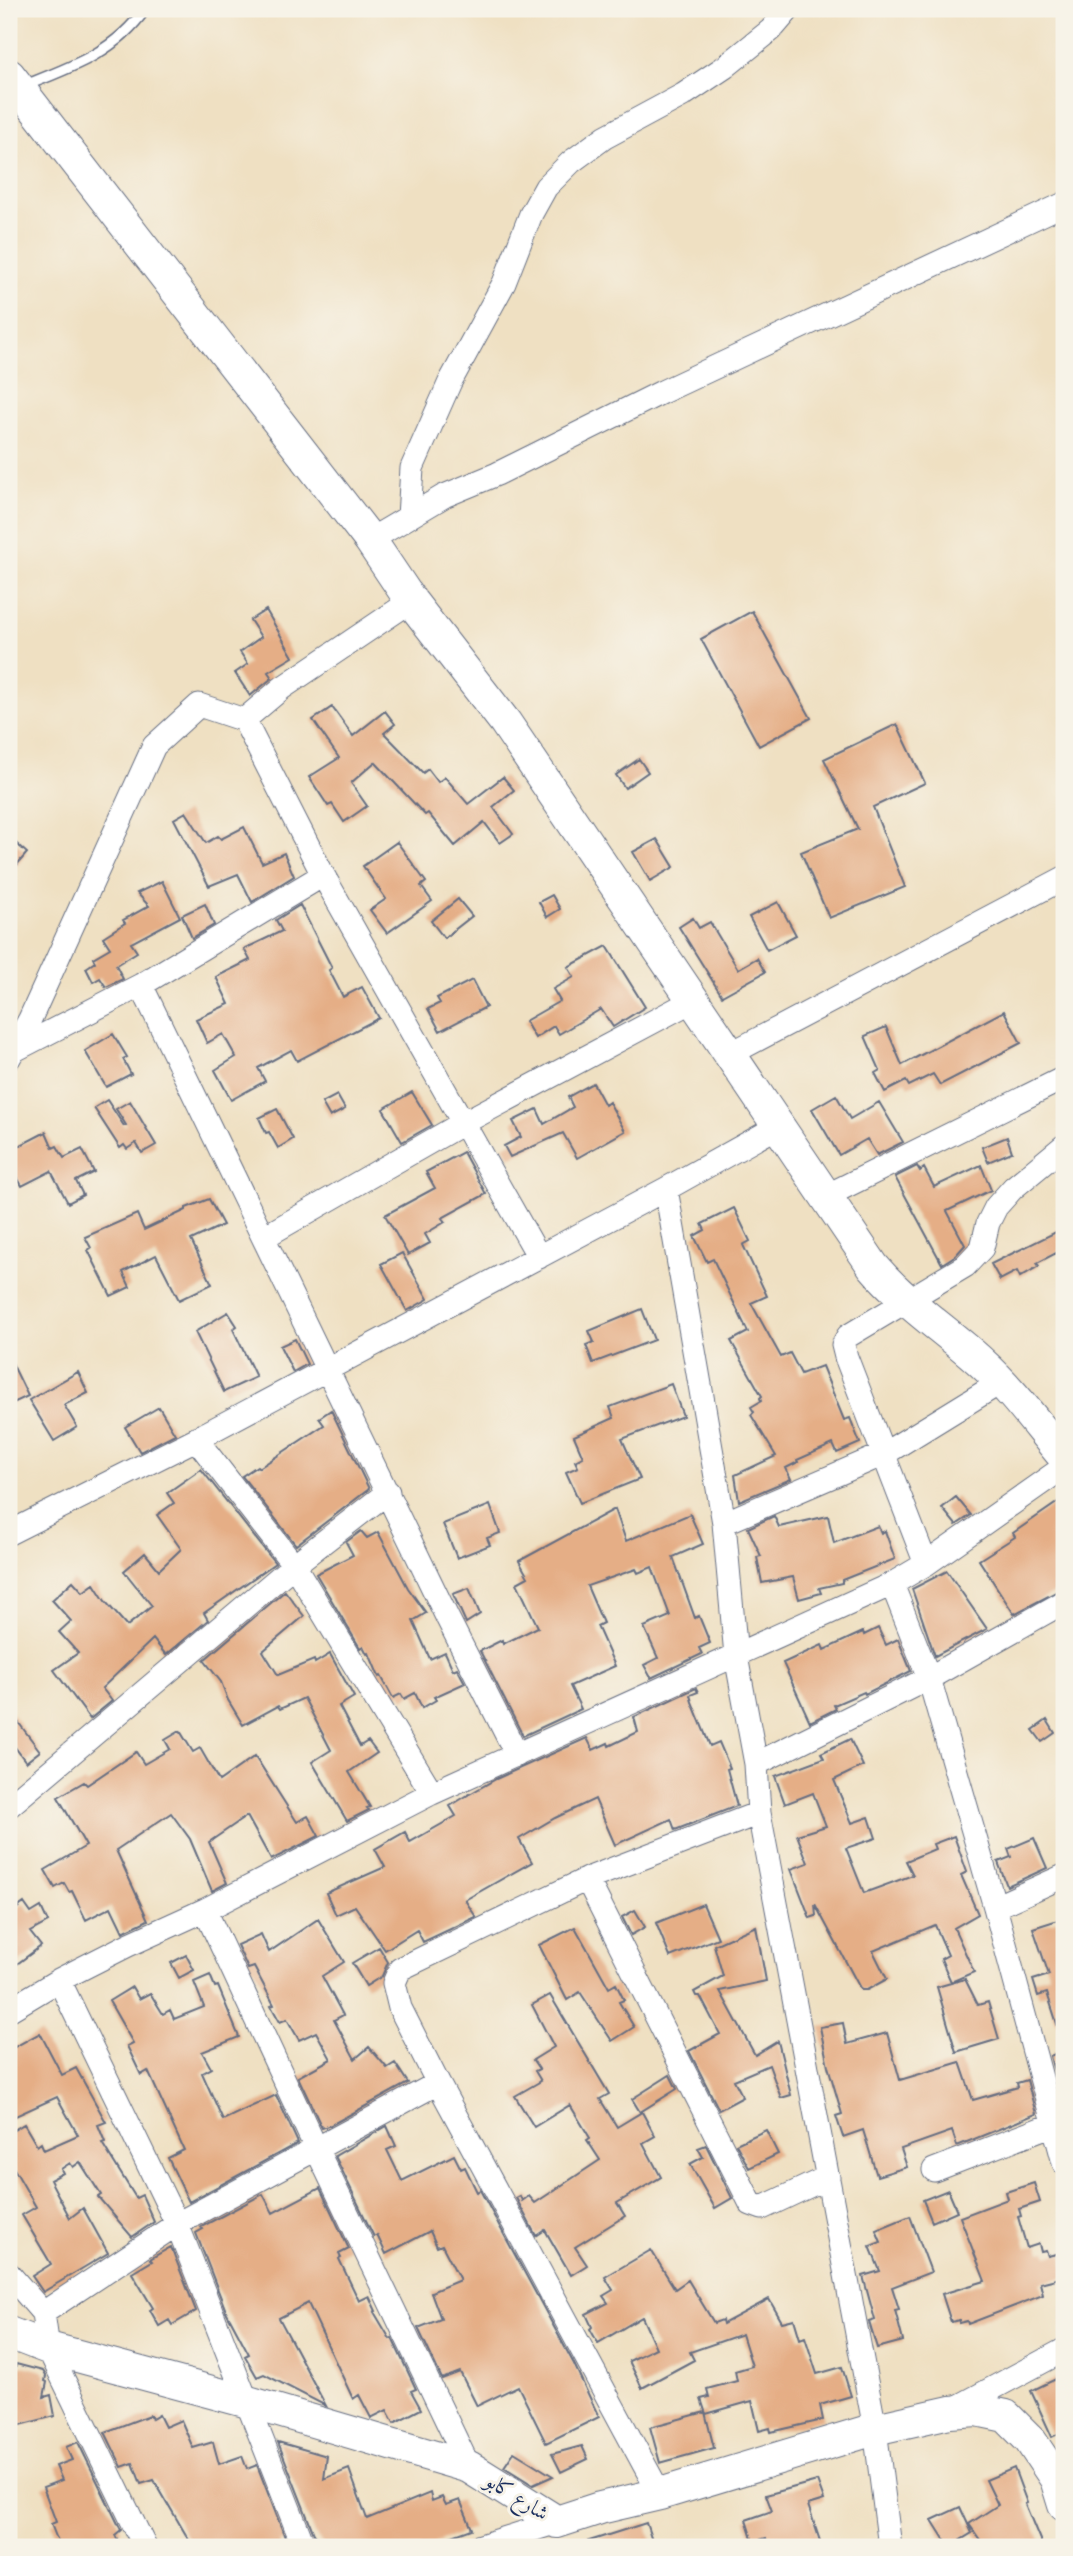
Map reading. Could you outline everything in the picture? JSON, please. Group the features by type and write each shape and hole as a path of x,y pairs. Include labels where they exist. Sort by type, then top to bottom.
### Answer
{"street":[{"path":"409,517 412,468 450,382 504,283 531,214 546,187 571,162 605,137 682,95 725,67 771,30 789,9"},
{"path":"13,81 370,540 411,601 505,722 873,1266 907,1301 966,1348 1001,1382 1064,1457"},
{"path":"370,540 444,496 497,474 662,392 1064,204"},
{"path":"244,720 282,688 411,601"},
{"path":"11,1054 36,1007 154,746 199,705 244,720 323,875 539,1257"},
{"path":"11,1054 141,985 323,875"},
{"path":"730,1054 1064,878"},
{"path":"141,985 447,1619 517,1755"},
{"path":"264,1237 463,1123 692,1001"},
{"path":"826,1196 1064,1078"},
{"path":"9,1533 196,1439 666,1189 777,1127"},
{"path":"926,1564 846,1357 844,1345 848,1336 965,1266 982,1248 988,1223 996,1207 1013,1188 1064,1146"},
{"path":"666,1189 724,1523 736,1656 756,1764 759,1813 875,2429 890,2547"},
{"path":"724,1523 884,1454 1001,1382"},
{"path":"196,1439 294,1565 432,1793"},
{"path":"9,2010 59,1980 205,1910 432,1793 892,1584 926,1564 1064,1467"},
{"path":"9,1806 294,1565 388,1492"},
{"path":"892,1584 929,1678 1060,2122 1064,2163"},
{"path":"756,1764 929,1678 1064,1602"},
{"path":"660,2494 438,2083 400,2008 394,1983 400,1969 587,1880 759,1813"},
{"path":"995,1907 1064,1875"},
{"path":"587,1880 751,2204 762,2208 828,2177"},
{"path":"205,1910 469,2468"},
{"path":"59,1980 177,2224 303,2547"},
{"path":"43,2313 177,2224 438,2083"},
{"path":"934,2170 1060,2122"},
{"path":"9,2274 43,2313 48,2348 145,2547"},
{"name":"شارع كابو","path":"9,2333 48,2348 245,2401 469,2468 557,2522 875,2429 950,2412 977,2410 1006,2416 1030,2440 1056,2479 1064,2504"},
{"path":"950,2412 1064,2350"},
{"path":"478,2547 557,2522"}],"lane":[{"path":"13,81 86,62 119,39 145,9"}],"building":[{"path":"266,610 293,657 268,672 272,678 250,696 235,673 248,664 240,652 261,637 250,620"},
{"path":"752,611 811,718 759,746 701,639"},
{"path":"332,707 353,736 385,711 395,724 384,733 423,773 428,769 438,782 445,777 468,804 503,777 514,790 493,807 513,834 500,843 484,822 455,846 428,813 425,815 375,762 351,783 367,806 344,822 332,804 328,806 309,777 339,758 313,720"},
{"path":"897,724 925,783 873,807 905,887 829,918 801,852 858,829 824,759"},
{"path":"639,759 648,772 625,788 616,775"},
{"path":"186,812 206,843 218,836 221,839 244,827 262,863 284,853 294,876 252,902 238,874 209,886 174,819"},
{"path":"9,837 27,853 9,874"},
{"path":"657,839 674,867 650,881 633,852"},
{"path":"397,842 426,882 421,886 432,901 387,933 370,910 386,899 363,866"},
{"path":"162,881 180,917 131,943 137,952 116,965 123,979 106,987 100,978 93,982 86,968 95,962 93,958 110,948 103,937 125,923 123,920 149,906 137,893"},
{"path":"552,895 560,909 547,917 539,902"},
{"path":"458,899 472,916 444,938 431,921"},
{"path":"778,902 796,935 767,950 749,917"},
{"path":"205,904 214,925 192,938 182,915"},
{"path":"300,905 332,968 329,970 343,997 362,987 379,1018 297,1061 291,1050 258,1068 265,1081 231,1100 215,1070 236,1057 223,1034 207,1043 196,1019 229,1004 216,977 250,960 244,949 282,931 276,920"},
{"path":"693,918 699,928 710,922 738,969 757,958 765,972 722,996 679,927"},
{"path":"607,946 645,1007 613,1027 601,1009 559,1034 554,1026 535,1038 525,1021 560,1001 553,989 574,977 568,967"},
{"path":"472,980 486,1007 440,1031 428,1009 440,1003 437,998"},
{"path":"1004,1011 1021,1043 940,1085 933,1074 909,1086 906,1081 885,1092 875,1073 880,1070 865,1036 886,1027 902,1065"},
{"path":"113,1034 127,1057 123,1059 131,1074 106,1087 85,1051"},
{"path":"593,1083 605,1105 609,1102 625,1131 577,1158 563,1133 510,1157 504,1146 521,1137 513,1121 537,1109 544,1124 573,1107 568,1097"},
{"path":"412,1092 432,1125 402,1142 383,1109"},
{"path":"337,1095 345,1109 330,1117 322,1103"},
{"path":"836,1095 850,1119 879,1102 903,1142 877,1155 867,1139 839,1155 812,1109"},
{"path":"107,1100 124,1126 126,1125 116,1109 130,1101 156,1145 142,1153 136,1143 127,1149 124,1145 120,1148 94,1108"},
{"path":"277,1109 293,1139 278,1148 269,1132 266,1133 259,1118"},
{"path":"46,1132 53,1148 57,1146 64,1158 82,1149 94,1172 76,1181 83,1195 68,1203 51,1171 22,1186 17,1177 9,1181 9,1151"},
{"path":"1007,1137 1012,1152 988,1162 982,1147"},
{"path":"463,1152 486,1194 442,1218 445,1222 425,1234 430,1243 408,1255 385,1215 435,1188 426,1172"},
{"path":"981,1165 991,1190 947,1211 965,1245 942,1264 895,1177 917,1166 920,1171 924,1168 934,1187"},
{"path":"209,1199 223,1225 191,1240 212,1284 179,1300 156,1255 123,1272 130,1287 111,1296 88,1250 91,1248 85,1237 137,1214 144,1230"},
{"path":"734,1208 750,1241 743,1245 767,1296 751,1303 781,1357 790,1353 801,1374 822,1366 844,1420 850,1418 860,1443 837,1453 833,1444 797,1460 798,1462 786,1468 791,1479 739,1501 735,1475 776,1456 751,1415 754,1412 751,1407 761,1401 762,1396 731,1341 748,1332 713,1259 707,1262 694,1236 705,1230 702,1224"},
{"path":"1064,1228 1064,1249 1037,1263 1039,1266 1020,1277 1017,1271 1000,1280 991,1264"},
{"path":"402,1253 428,1299 407,1311 381,1264"},
{"path":"642,1309 654,1340 593,1363 586,1345 594,1342 589,1331"},
{"path":"228,1312 237,1326 233,1329 256,1377 224,1392 195,1332"},
{"path":"295,1339 307,1364 293,1372 280,1346"},
{"path":"9,1357 28,1396 9,1405"},
{"path":"78,1372 88,1393 64,1405 77,1427 54,1441 29,1400"},
{"path":"671,1384 683,1416 622,1439 640,1479 580,1503 566,1472 578,1467 575,1461 583,1457 574,1436 614,1418 610,1407"},
{"path":"159,1407 175,1434 140,1452 125,1427"},
{"path":"331,1410 369,1489 296,1545 242,1476 257,1466 259,1468 324,1425 319,1418"},
{"path":"201,1469 275,1563 204,1613 208,1620 166,1655 153,1639 102,1688 112,1701 90,1719 54,1670 78,1653 59,1632 71,1621 52,1600 73,1581 83,1592 94,1584 127,1626 152,1606 124,1571 145,1553 159,1570 181,1549 157,1515 174,1503 167,1493"},
{"path":"956,1497 971,1515 956,1525 942,1508"},
{"path":"1064,1498 1064,1588 1014,1614 979,1560 1015,1537 1013,1533"},
{"path":"490,1505 500,1533 487,1538 490,1545 457,1558 443,1524"},
{"path":"615,1509 626,1541 690,1514 703,1544 673,1557 695,1618 699,1616 710,1643 699,1648 702,1654 651,1678 644,1665 658,1658 644,1627 670,1616 652,1567 638,1573 636,1569 587,1586 603,1623 597,1626 615,1666 570,1686 581,1709 523,1736 480,1651 502,1640 503,1644 538,1627 517,1583 528,1577 519,1561"},
{"path":"774,1516 779,1527 828,1516 834,1543 878,1526 881,1533 885,1531 895,1559 842,1580 842,1583 819,1588 821,1593 799,1599 793,1577 762,1583 757,1557 761,1556 748,1528"},
{"path":"361,1531 367,1538 378,1532 408,1588 426,1613 413,1621 430,1659 445,1652 453,1670 457,1668 465,1683 434,1697 436,1700 422,1708 415,1693 404,1699 401,1694 393,1698 381,1676 379,1677 369,1653 367,1654 363,1646 360,1648 316,1574 353,1555 346,1542"},
{"path":"947,1571 987,1629 935,1656 912,1589"},
{"path":"469,1588 480,1614 466,1623 453,1594"},
{"path":"285,1591 304,1616 263,1651 278,1675 314,1660 315,1663 330,1654 354,1697 339,1706 360,1746 368,1741 377,1753 349,1772 370,1807 347,1821 312,1762 331,1750 304,1698 280,1709 278,1706 243,1725 221,1682 204,1660"},
{"path":"878,1628 886,1645 898,1639 911,1671 865,1694 864,1692 834,1705 836,1709 810,1722 783,1663 822,1645 824,1650"},
{"path":"696,1688 698,1692 690,1695 692,1702 710,1746 719,1742 730,1768 727,1769 737,1806 675,1830 671,1819 615,1845 595,1799 519,1839 532,1862 465,1900 476,1917 423,1942 417,1930 385,1950 355,1906 336,1915 326,1893 385,1867 375,1849 405,1832 410,1842 456,1816 450,1806 468,1795 496,1779 587,1738 593,1750 608,1743 609,1746 638,1732 634,1717"},
{"path":"9,1710 40,1751 26,1762 9,1739"},
{"path":"1047,1720 1055,1733 1042,1742 1033,1730"},
{"path":"180,1731 193,1752 200,1748 219,1781 255,1756 297,1822 308,1816 319,1836 271,1860 247,1816 209,1842 227,1883 212,1891 190,1839 171,1813 116,1850 148,1920 123,1932 111,1907 86,1920 72,1891 69,1892 64,1883 55,1888 45,1870 86,1846 58,1797 84,1782 87,1785 136,1752 144,1764 170,1749 165,1740"},
{"path":"850,1739 863,1766 834,1780 852,1823 869,1817 876,1838 846,1848 864,1893 913,1875 906,1861 935,1849 933,1844 954,1836 967,1872 961,1875 978,1914 954,1928 974,1972 951,1982 941,1959 948,1955 935,1925 873,1951 887,1979 867,1990 861,1990 815,1904 816,1916 810,1918 791,1869 808,1863 797,1835 826,1826 813,1793 785,1804 775,1776 824,1758 821,1753"},
{"path":"1034,1838 1047,1868 1007,1886 998,1862 1011,1857 1008,1849"},
{"path":"24,1903 31,1913 41,1907 48,1922 30,1932 41,1946 9,1970 9,1914"},
{"path":"703,1904 718,1938 670,1957 656,1923"},
{"path":"635,1910 645,1927 631,1935 622,1917"},
{"path":"1064,1918 1064,2036 1061,2036 1047,1993 1038,1996 1033,1980 1049,1975 1033,1928"},
{"path":"318,1919 344,1962 322,1976 343,2015 334,2020 355,2059 369,2047 387,2068 395,2063 408,2083 322,2128 298,2077 331,2059 316,2032 299,2040 287,2019 280,2022 254,1967 248,1969 237,1945 261,1934 269,1952"},
{"path":"756,1926 766,1981 720,1991 755,2055 778,2041 791,2095 781,2098 769,2065 734,2080 743,2097 719,2110 689,2051 720,2034 700,1996 696,1996 694,1992 723,1976 714,1945"},
{"path":"575,1927 609,1988 616,1984 624,2000 619,2002 634,2027 612,2041 580,1992 567,2000 539,1945"},
{"path":"379,1947 388,1962 382,1976 366,1986 352,1963"},
{"path":"186,1955 194,1970 179,1978 171,1963"},
{"path":"210,1975 215,1987 218,1986 239,2037 202,2052 211,2068 202,2073 223,2120 276,2095 298,2143 189,2202 168,2158 184,2150 148,2071 141,2075 127,2046 133,2043 109,2001 132,1987 139,1999 150,1993 163,2014 170,2010 174,2019 204,2007 194,1982"},
{"path":"965,1979 978,2005 988,2002 999,2039 956,2052 937,1987"},
{"path":"550,1995 609,2094 600,2099 617,2127 642,2112 655,2136 643,2143 661,2177 617,2203 625,2216 575,2247 587,2265 571,2275 545,2230 536,2236 516,2198 520,2196 522,2201 529,2196 535,2203 600,2160 570,2105 534,2127 515,2096 541,2081 535,2071 539,2069 533,2060 554,2047 532,2005"},
{"path":"843,2023 847,2044 887,2033 900,2080 960,2062 973,2100 1018,2087 1017,2083 1027,2080 1036,2114 957,2146 952,2131 901,2149 907,2167 877,2176 863,2130 843,2137 836,2116 842,2114 820,2027"},
{"path":"40,2033 62,2075 76,2068 106,2122 98,2125 105,2142 102,2143 136,2198 142,2195 154,2222 132,2237 98,2197 101,2195 80,2162 73,2167 70,2163 61,2169 63,2173 50,2180 70,2218 83,2208 108,2253 43,2292 32,2276 51,2264 22,2215 36,2207 9,2160 9,2133 24,2124 37,2146 41,2143 44,2150 78,2135 57,2097 9,2119 9,2050"},
{"path":"1064,2050 1064,2102 1063,2103 1050,2056"},
{"path":"670,2075 677,2089 640,2112 632,2099"},
{"path":"387,2126 396,2146 387,2150 402,2181 454,2155 461,2169 465,2167 574,2364 599,2417 546,2443 518,2386 477,2406 460,2372 442,2379 418,2328 441,2319 431,2292 460,2280 442,2245 437,2247 430,2231 386,2254 377,2235 374,2237 335,2156"},
{"path":"766,2130 778,2154 749,2168 736,2144"},
{"path":"706,2145 732,2198 715,2208 690,2164 703,2157 698,2148"},
{"path":"1034,2183 1040,2202 1019,2209 1021,2216 1018,2217 1027,2248 1039,2244 1041,2252 1046,2251 1048,2256 1064,2252 1064,2277 1040,2283 1043,2295 968,2324 967,2321 959,2323 959,2320 951,2322 942,2294 985,2281 960,2217 1008,2199 1006,2192"},
{"path":"320,2188 349,2249 339,2254 339,2259 359,2301 369,2296 376,2311 374,2312 390,2339 392,2338 416,2389 411,2391 421,2409 394,2423 387,2410 371,2418 359,2395 353,2399 308,2303 279,2318 326,2406 264,2374 257,2377 245,2356 249,2354 226,2311 196,2233 203,2229 201,2227 263,2194 273,2213"},
{"path":"948,2190 957,2211 932,2222 923,2200"},
{"path":"910,2216 931,2272 892,2287 899,2309 895,2310 903,2341 877,2348 869,2322 875,2320 863,2276 880,2271 870,2246 881,2242 876,2230"},
{"path":"171,2247 196,2311 172,2325 169,2320 159,2326 150,2310 153,2308 132,2273"},
{"path":"651,2250 675,2289 688,2280 714,2323 722,2320 723,2324 769,2299 782,2322 794,2319 800,2339 805,2337 817,2374 842,2367 851,2396 820,2405 823,2420 771,2432 770,2428 759,2431 752,2401 706,2414 701,2399 709,2397 707,2389 737,2381 735,2371 752,2366 742,2334 690,2352 694,2360 642,2388 629,2361 656,2348 642,2317 598,2343 586,2314 608,2303 603,2296 613,2290 605,2277"},
{"path":"16,2364 43,2371 47,2382 44,2397 51,2395 55,2416 9,2428 9,2393"},
{"path":"1064,2375 1064,2431 1052,2437 1031,2391"},
{"path":"705,2412 714,2448 660,2463 650,2427"},
{"path":"150,2415 152,2419 159,2415 165,2427 181,2420 193,2448 213,2442 219,2464 242,2456 247,2469 257,2465 286,2540 279,2543 281,2547 193,2547 154,2480 141,2484 133,2463 122,2467 105,2432"},
{"path":"78,2442 121,2530 115,2535 121,2547 60,2547 51,2524 56,2522 43,2487 62,2480 56,2466 72,2460 66,2447"},
{"path":"278,2442 327,2456 324,2479 349,2469 367,2519 430,2493 432,2501 442,2497 446,2505 460,2500 472,2529 422,2547 325,2547 314,2534"},
{"path":"582,2446 588,2459 561,2472 552,2454"},
{"path":"514,2452 553,2476 533,2485 504,2467"},
{"path":"1014,2468 1043,2547 985,2547 969,2524 998,2505 986,2480"},
{"path":"817,2481 824,2500 808,2505 822,2547 768,2547 766,2538 753,2542 746,2520 772,2511 766,2495"},
{"path":"960,2507 972,2533 949,2547 932,2520"},
{"path":"646,2523 654,2547 581,2547 580,2544"}]}
